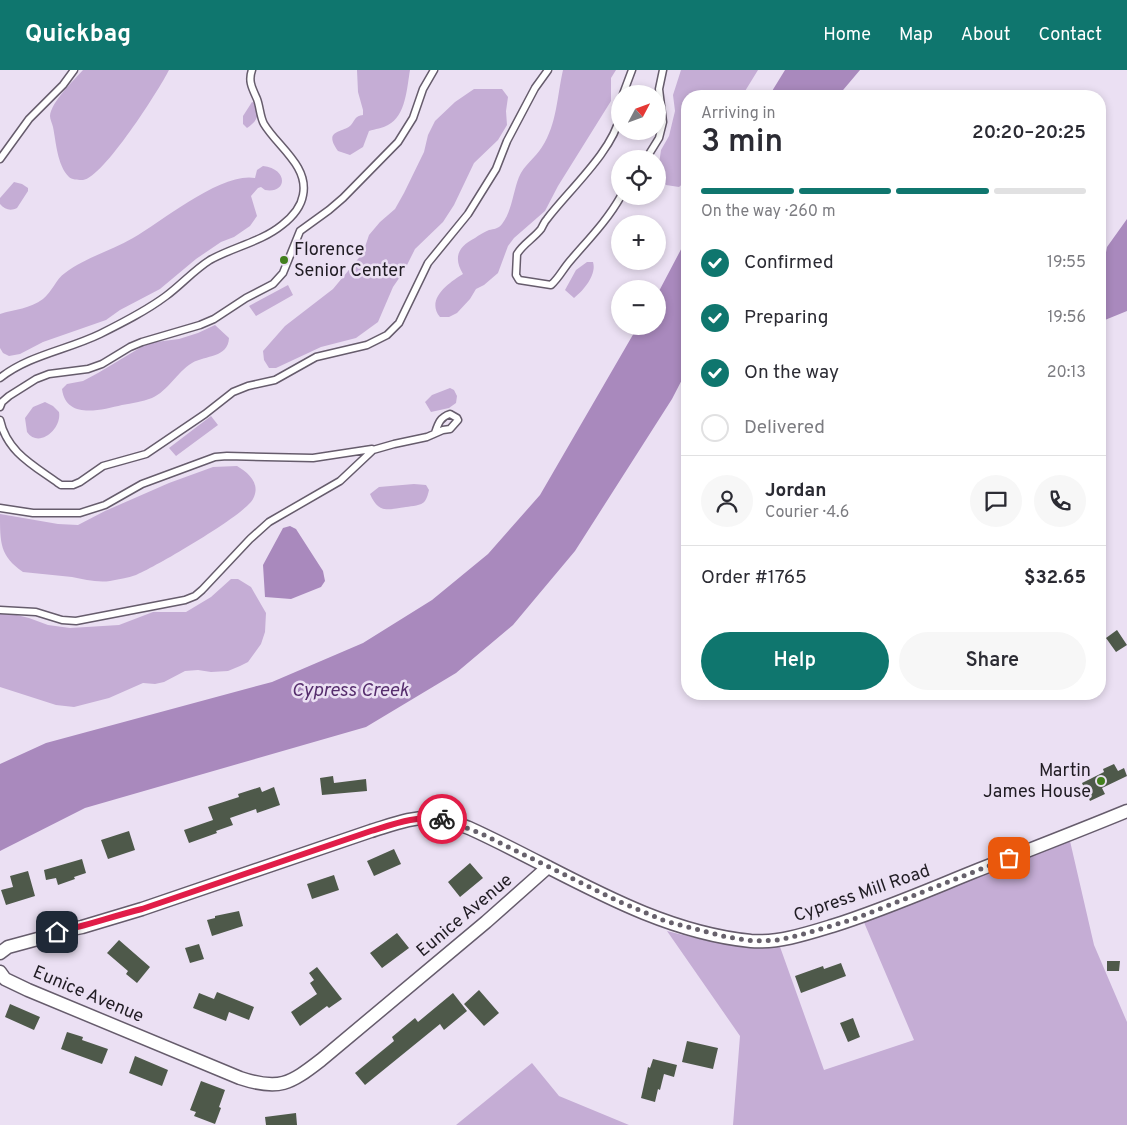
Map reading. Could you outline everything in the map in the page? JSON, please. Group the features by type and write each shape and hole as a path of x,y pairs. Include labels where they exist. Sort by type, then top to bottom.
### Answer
{"street":[{"name":"Cypress Mill Road","path":"548,867 618,901 665,921 727,937 753,941 779,940 870,913 1127,811"},
{"name":"Eunice Avenue","path":"0,953 8,946 142,909 347,838 408,820 433,817 445,820 480,833 548,867 486,922 321,1060 301,1076 290,1082 277,1085 264,1085 238,1077 28,990 5,978 0,972"}],"lane":[{"path":"0,159 29,119 63,86 74,70"},
{"path":"0,378 29,360 77,344 141,312 164,297 210,260 277,229 292,216 300,205 305,185 293,160 263,121 250,81 252,70"},
{"path":"0,407 2,402 9,396 36,379 49,374 88,369 102,364 142,342 200,325 214,319 246,298 273,284 283,273 300,231 336,204 398,142 413,118 423,90 434,70"},
{"path":"0,420 6,439 18,454 58,483 73,485 103,466 146,454 160,446 233,392 248,386 275,380 316,357 367,345 388,335 399,323 428,263 468,214 496,169 507,141 535,88 548,70"},
{"path":"626,85 632,70"},
{"path":"652,150 659,138 663,122 659,88 664,70"},
{"path":"611,138 541,229 517,254 518,278 523,282 551,285 559,278 565,267 583,245 604,223 615,205"},
{"path":"0,508 33,512 80,513 105,505 142,484 215,457 313,458 378,448 427,437 435,433"},
{"path":"0,610 36,612 62,620 76,621 185,600 195,596 269,522 340,481 368,454 378,448"}],"shaded area":[{"path":"83,70 169,70 143,113 116,150 92,176 82,180 70,178 62,166 50,116 54,104"},
{"path":"357,70 410,70 405,100 399,115 388,125 369,131 363,147 350,155 338,151 332,139 333,135 348,128 357,117 363,115 358,92"},
{"path":"563,70 616,70 611,78 611,101 558,186 545,211 514,238 508,246 498,273 476,289 470,299 457,313 449,317 440,317 435,304 437,298 446,286 463,274 458,262 461,249 469,241 502,224 508,213 521,173 547,138 554,119"},
{"path":"681,70 758,70 746,90 681,90 681,185 679,187 666,185 666,150 661,150 669,136 675,111 673,95"},
{"path":"474,89 502,89 508,97 507,125 498,140 474,163 454,205 443,222 415,249 404,271 393,287 378,322 356,338 321,347 276,368 269,368 264,360 263,351 285,326 333,289 363,253 369,235 395,209 404,193 424,152 428,135 435,121 455,102"},
{"path":"252,102 257,104 258,115 255,121 247,128 243,124 243,116"},
{"path":"263,166 277,172 281,176 282,181 278,188 265,190 261,187 251,196 257,216 250,226 196,259 160,289 120,310 106,320 43,342 20,354 9,356 3,353 0,348 0,314 28,307 38,302 73,267 133,238 209,190 226,182 241,178 255,178 257,170"},
{"path":"14,182 22,184 28,188 28,191 17,208 4,208 0,204 0,198"},
{"path":"587,262 593,262 593,272 585,287 574,298 565,290 576,270"},
{"path":"288,285 293,295 256,316 249,306"},
{"path":"215,325 229,338 225,349 221,353 192,363 163,391 152,398 95,410 77,409 65,399 62,389 67,384 83,381 148,343 179,339"},
{"path":"450,388 454,390 457,396 456,403 449,408 431,412 425,402 432,395"},
{"path":"45,402 59,412 57,425 49,435 43,438 32,437 27,432 25,418 33,407"},
{"path":"211,416 218,425 176,456 169,448"},
{"path":"237,466 246,472 256,488 253,499 246,507 199,540 136,575 100,582 23,572 10,560 3,548 0,533 0,514 58,524 78,525 169,483 213,467"},
{"path":"414,484 426,485 429,490 425,501 416,506 394,509 381,508 373,501 370,494 379,487"},
{"path":"231,579 238,579 251,587 266,613 265,632 261,644 248,662 240,666 228,671 185,671 164,682 155,684 143,683 109,698 74,707 56,705 0,687 0,611 48,625 70,628 119,625 153,612 186,612 211,597"},
{"path":"1070,841 1094,945 1127,1022 1127,1125 733,1125 740,1036 667,931 709,941 737,945 765,946 779,944 824,1070 914,1040 863,920"},
{"path":"532,1063 559,1096 629,1125 456,1125"}],"water":[{"path":"785,70 860,70 843,90 773,90"},
{"path":"1127,219 1127,311 1106,320 1106,252 1107,247"},
{"name":"Cypress Creek","path":"681,249 681,382 672,399 575,551 513,625 456,673 366,727 85,808 0,851 0,764 46,743 272,682 363,643 432,600 488,554 540,495 633,335 666,335 665,280"},
{"path":"290,526 296,529 323,571 325,581 321,587 291,599 265,597 263,565 283,528"}],"building":[{"path":"1117,630 1127,645 1116,652 1106,638"},
{"name":"Martin James House","path":"1114,764 1118,771 1124,768 1127,776 1102,788 1105,794 1090,801 1082,783 1104,772 1103,769"},
{"path":"333,776 334,783 366,779 367,791 322,795 320,778"},
{"path":"260,787 262,792 274,787 280,805 257,813 256,809 230,818 233,825 189,843 184,830 213,820 208,807 239,797 238,794"},
{"path":"129,831 135,850 108,859 101,840"},
{"path":"394,849 401,864 374,876 367,861"},
{"path":"82,859 86,873 58,885 56,878 46,880 44,870"},
{"path":"470,863 483,878 460,897 448,882"},
{"path":"28,871 35,896 6,905 1,890 13,887 10,876"},
{"path":"334,875 339,890 312,899 307,884"},
{"path":"239,911 243,926 212,936 207,920 215,918 215,916"},
{"path":"397,933 409,948 382,968 370,953"},
{"path":"119,940 150,967 137,983 126,974 128,971 107,953"},
{"path":"199,944 204,959 190,963 185,948"},
{"path":"1107,961 1120,961 1119,971 1107,971"},
{"path":"841,963 846,976 801,993 795,976 823,966 824,969"},
{"path":"317,967 342,999 329,1008 327,1006 300,1026 291,1012 317,994 310,983 314,980 309,973"},
{"path":"479,990 499,1013 484,1026 464,1004"},
{"path":"217,992 254,1007 249,1020 229,1012 226,1021 193,1008 199,993 214,999"},
{"path":"453,993 467,1011 444,1030 440,1024 365,1085 355,1073 394,1041 392,1037 415,1018 418,1022"},
{"path":"10,1004 40,1017 34,1030 5,1017"},
{"path":"853,1018 860,1037 848,1042 840,1023"},
{"path":"67,1032 83,1037 82,1040 108,1049 102,1064 61,1049"},
{"path":"687,1041 718,1048 713,1069 682,1062"},
{"path":"135,1056 168,1070 162,1086 129,1073"},
{"path":"653,1059 677,1065 674,1077 664,1074 655,1102 641,1098 648,1067 650,1068"},
{"path":"201,1081 225,1090 215,1124 194,1116 196,1112 190,1110"},
{"path":"296,1113 297,1125 266,1125 265,1117"}],"way so far":[{"path":"442,819 480,833 618,901 665,921 727,937 753,941 779,940 854,919 1009,858"}],"place":[{"name":"Florence Senior Center","path":"284,260"},
{"name":"Martin James House","path":"1101,781"}],"route":[{"path":"57,932 82,927 142,909 347,838 408,820 433,817 442,819"}]}
